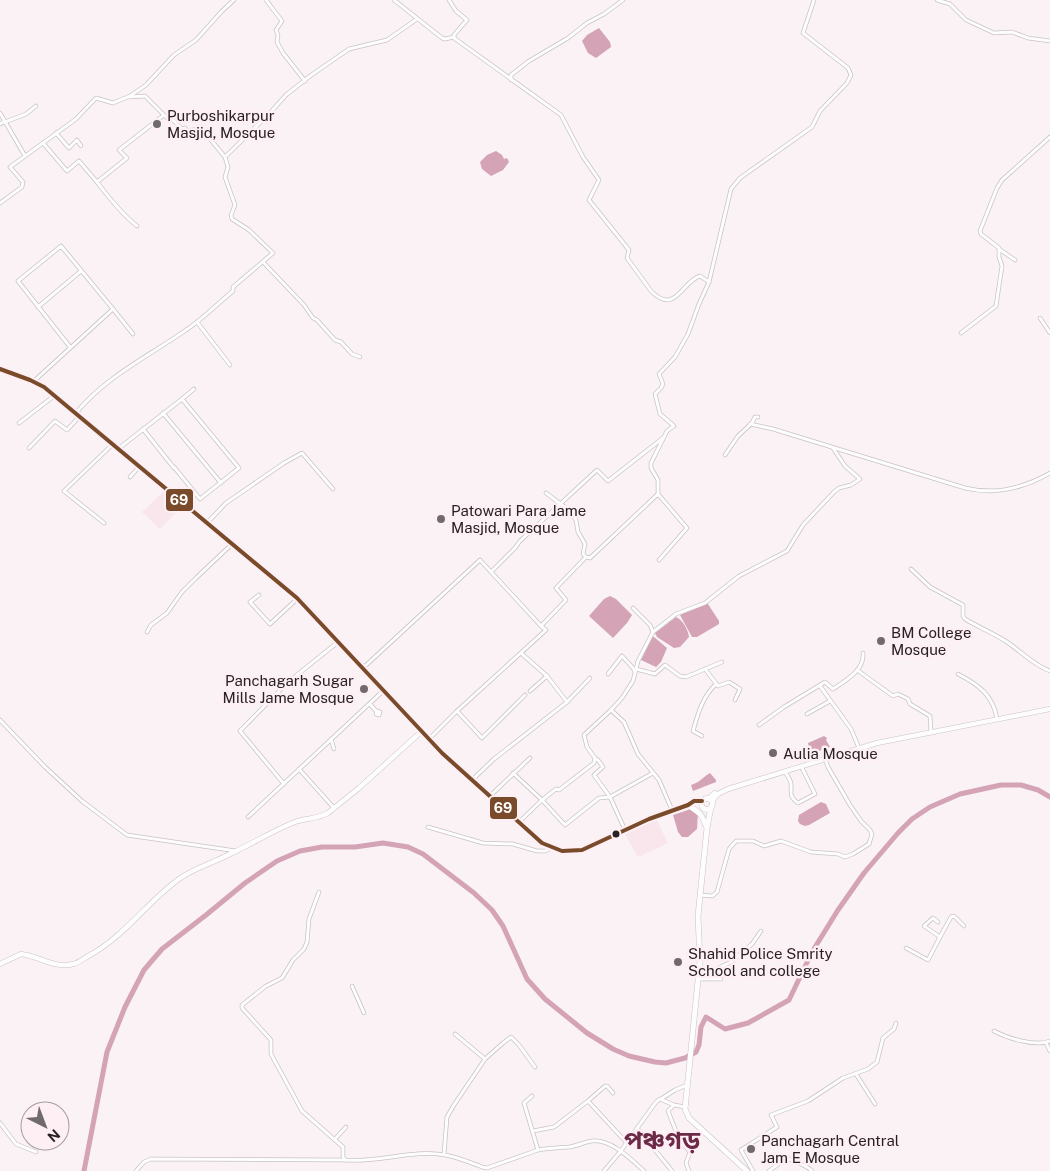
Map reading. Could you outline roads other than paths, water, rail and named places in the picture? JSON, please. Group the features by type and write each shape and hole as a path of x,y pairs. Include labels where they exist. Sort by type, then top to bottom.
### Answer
{"highway":[{"path":"0,369 34,381 55,396 298,598 429,739 518,823 542,843 552,848 567,851 582,850 672,810 690,806 700,801 710,802"},
{"path":"700,801 709,815"},
{"path":"705,810 710,802"},
{"path":"710,802 700,895 698,924 700,953 686,1085 685,1112 689,1118 747,1171"},
{"path":"690,806 700,814 707,828"}],"main road":[{"path":"710,802 721,791 859,748 1050,709"},
{"path":"0,964 21,954 62,965 74,964 105,946 135,921 151,902 181,878 263,836 296,822 323,816 359,788 422,731"}],"street":[{"path":"0,202 22,186 23,182 10,167 84,112 96,98 113,103 146,85 174,55 196,40 234,0"},
{"path":"266,0 282,21 276,30 278,35 277,42 283,53 305,80"},
{"path":"394,0 445,39 454,37 467,20 456,11 449,0"},
{"path":"511,80 511,75 519,68 568,38 622,0"},
{"path":"659,560 687,528 658,494 658,480 651,468 651,463 667,431 674,426 666,417 660,414 655,394 663,384 658,374 675,357 688,334 699,304 710,282 731,189 740,178 812,127 820,111 847,83 851,75 848,68 803,33 814,0"},
{"path":"937,0 950,4 966,20 994,33 1012,32 1028,38 1050,41"},
{"path":"225,157 286,95 305,80 349,49 387,40 417,19"},
{"path":"454,37 561,115 583,157 599,180 588,200 629,250 627,258 655,295 665,300 673,298 682,292 694,278 700,276 710,282"},
{"path":"29,448 55,421 67,430 81,406 121,373 197,322 233,291 233,287 273,253 249,230 232,219 231,215 235,205 225,177 228,167 225,157 201,128 188,131 185,128 182,129 172,119 169,120 145,96 126,97"},
{"path":"0,124 26,114 36,106"},
{"path":"0,113 25,156"},
{"path":"97,182 127,158 120,150 164,115"},
{"path":"56,133 68,148 77,140 81,146"},
{"path":"1014,260 981,234 980,231 1002,180 1050,136"},
{"path":"43,143 68,171 79,161 113,203 137,226"},
{"path":"70,347 18,282 61,246 133,334"},
{"path":"961,333 996,306 1002,266 999,258 999,248"},
{"path":"262,262 335,340 341,342 352,354 360,357"},
{"path":"38,307 81,271"},
{"path":"34,381 113,309"},
{"path":"1040,318 1050,333"},
{"path":"197,322 230,365"},
{"path":"118,449 194,389"},
{"path":"19,423 55,396"},
{"path":"143,429 200,499 221,483 238,468 182,399"},
{"path":"163,413 221,483"},
{"path":"725,455 738,436 758,417"},
{"path":"750,424 773,429 980,491 1018,487 1050,473"},
{"path":"491,572 520,541 597,470 608,481 664,438"},
{"path":"104,523 64,491 113,444"},
{"path":"625,830 610,797 594,776 603,768 587,747 584,735 611,710 626,692 636,671 643,649 653,632 676,614 705,603 738,576 787,552 805,523 834,492 839,488 851,486 860,479 845,466 834,448"},
{"path":"207,523 226,503 284,462 302,453 333,488"},
{"path":"130,477 140,466"},
{"path":"546,492 576,520 578,532 585,544 583,554 586,557"},
{"path":"541,626 566,600 556,588 586,557 590,558 658,494"},
{"path":"147,632 151,626 167,613 178,597 196,578 232,543"},
{"path":"363,668 480,560 546,630 429,739"},
{"path":"911,569 933,589 963,605 964,619 999,637 1034,664 1050,671"},
{"path":"259,595 250,602 270,624 298,598"},
{"path":"633,608 650,625 653,632"},
{"path":"284,784 240,730 287,684 339,642"},
{"path":"522,654 547,676 567,702"},
{"path":"759,725 784,706 826,682 833,689 857,670 863,662 863,654"},
{"path":"608,674 622,656 636,671 655,674 665,665 680,676 686,677 722,662"},
{"path":"705,669 716,684 720,686 729,682 740,689 734,700"},
{"path":"857,670 893,696 898,694 907,698 910,704 930,716 930,733"},
{"path":"958,674 987,694 993,704 997,720"},
{"path":"530,691 547,676"},
{"path":"472,780 494,759 567,702 590,678"},
{"path":"702,736 693,731 696,718 708,692 716,684"},
{"path":"820,686 853,732 859,748"},
{"path":"248,818 384,690"},
{"path":"457,711 482,738 525,695"},
{"path":"807,714 830,701"},
{"path":"370,704 376,711"},
{"path":"611,710 624,722 638,754 661,783 672,810"},
{"path":"0,720 45,767 82,801 127,834 237,851"},
{"path":"332,739 334,749"},
{"path":"489,796 530,758"},
{"path":"518,823 542,800 556,789 559,790 590,766 595,759"},
{"path":"700,895 712,896 718,892 729,850 736,841 753,841 764,846 779,840 811,852 838,854 845,857 869,844 872,834 870,830 850,805 825,759"},
{"path":"785,771 791,782 790,792 798,803 815,794 801,766"},
{"path":"299,769 334,808"},
{"path":"513,773 565,825 600,797 610,797 653,772"},
{"path":"428,827 483,843 513,844 537,851 545,851 552,848"},
{"path":"319,892 309,919 307,942 304,948 293,960 282,978 266,986 248,999 242,1005 242,1008 271,1040 271,1054 302,1110 343,1147 343,1157 345,1160"},
{"path":"906,948 928,960 952,916 955,916 964,926"},
{"path":"938,922 933,918 924,926 940,937"},
{"path":"698,978 731,962 752,944 761,932"},
{"path":"698,978 721,979"},
{"path":"352,986 364,1013"},
{"path":"753,1171 741,1150 777,1127 771,1115 808,1101 843,1078 868,1069 877,1062 882,1038 894,1030 896,1023"},
{"path":"994,1031 1013,1039 1048,1042 1050,1051"},
{"path":"455,1034 485,1059"},
{"path":"444,1154 447,1117 485,1059 502,1043 512,1037 535,1067"},
{"path":"856,1074 875,1104"},
{"path":"604,1171 656,1102 686,1085"},
{"path":"532,1131 554,1127 604,1086 607,1086 613,1093"},
{"path":"532,1096 524,1103 538,1150"},
{"path":"660,1099 674,1105 685,1106"},
{"path":"588,1101 626,1142"},
{"path":"674,1105 668,1111 679,1138 690,1152 686,1163 689,1171"},
{"path":"0,1123 16,1144 36,1152"},
{"path":"335,1139 346,1127"},
{"path":"637,1128 672,1171"},
{"path":"136,1171 144,1162 151,1159 345,1160 362,1162 414,1155 444,1154 482,1168 487,1168 538,1150 559,1146 568,1147 595,1140 612,1146 626,1154 644,1171"},
{"path":"769,1171 788,1158 798,1164 806,1165 812,1171"},
{"path":"487,1168 493,1171"}],"waterway":[{"path":"84,1171 107,1052 125,1007 144,970 162,949 245,883 277,861 300,851 322,847 355,847 383,843 408,847 423,854 474,893 492,910 503,926 527,979 545,999 587,1033 613,1049 629,1056 666,1063 685,1058 696,1052 699,1045 701,1027 706,1017 725,1029 748,1023 789,1000 812,952 838,910 864,873 912,819 930,807 960,794 1001,785 1021,785 1038,790 1050,797"}],"place":[{"name":"Purboshikarpur Masjid, Mosque","path":"157,124"},
{"name":"Patowari Para Jame Masjid, Mosque","path":"441,519"},
{"name":"BM College Mosque","path":"881,641"},
{"name":"Panchagarh Sugar Mills Jame Mosque","path":"364,689"},
{"name":"Aulia Mosque","path":"773,753"},
{"name":"Shahid Police Smrity School and college","path":"678,962"},
{"name":"Panchagarh Central Jam E Mosque","path":"751,1149"}],"district":[{"name":"পঞ্চগড়","path":"662,1140"}]}
